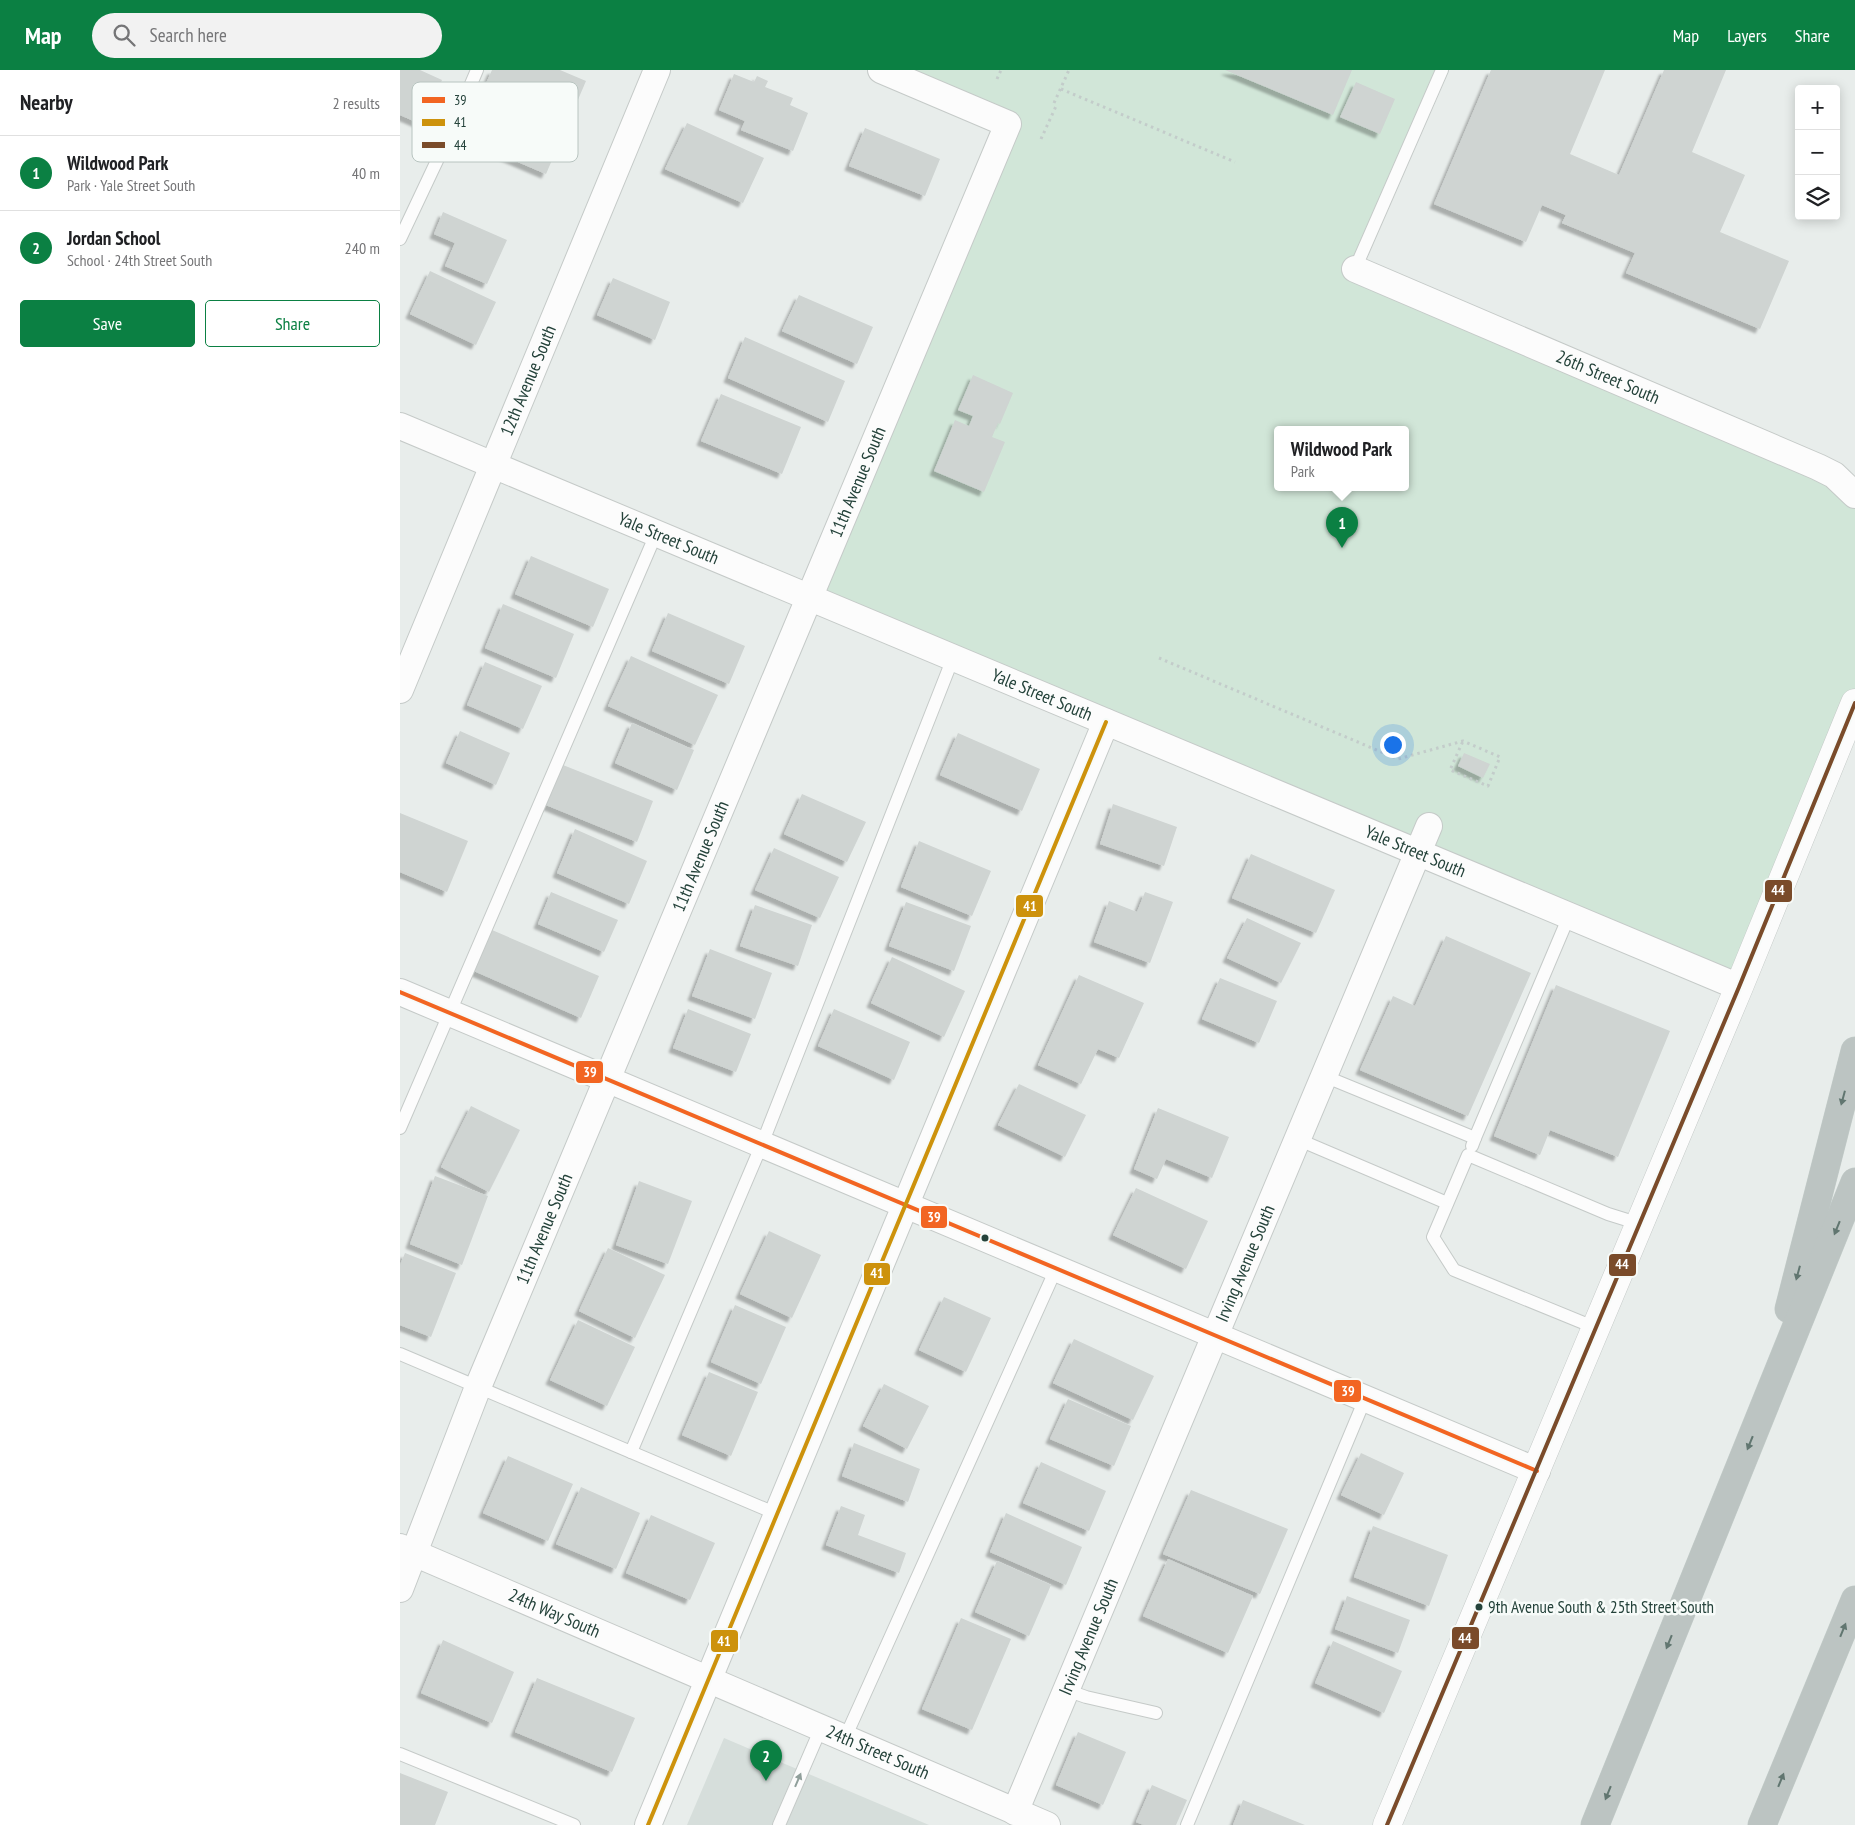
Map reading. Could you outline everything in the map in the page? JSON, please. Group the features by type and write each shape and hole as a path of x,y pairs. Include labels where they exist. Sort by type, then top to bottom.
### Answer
{"highway":[{"path":"1760,1418 1855,1051"},
{"path":"1594,1825 1855,1182"},
{"path":"1762,1825 1855,1600"}],"street":[{"name":"12th Avenue South","path":"400,690 657,70"},
{"name":"11th Avenue South","path":"400,1589 407,1550 478,1387 1008,124 881,70"},
{"name":"26th Street South","path":"1355,268 1818,467 1834,475 1855,494"},
{"name":"Yale Street South","path":"400,426 1739,987"},
{"path":"1387,1825 1739,987 1855,703"},
{"path":"648,1825 1106,722"},
{"name":"Irving Avenue South","path":"1015,1812 1429,826"},
{"path":"400,992 1536,1471"},
{"name":"24th Way South","path":"407,1550 709,1679"},
{"name":"24th Street South","path":"709,1679 1047,1825"}],"lane":[{"path":"471,82 476,70"},
{"path":"1355,268 1442,70"},
{"path":"400,239 436,162"},
{"path":"400,1128 656,534"},
{"path":"631,1452 762,1144 953,658"},
{"path":"1569,916 1433,1237 1454,1270 1596,1328"},
{"path":"1324,1076 1475,1138"},
{"path":"1297,1139 1447,1203"},
{"path":"1468,1155 1608,1214 1640,1224"},
{"path":"845,1738 1056,1269"},
{"path":"400,1354 777,1514"},
{"path":"1187,1825 1365,1399"},
{"path":"1066,1690 1086,1697 1156,1713"},
{"path":"779,1825 821,1728"},
{"path":"400,1754 574,1825"}],"path":[{"path":"997,79 1001,70"},
{"path":"1041,139 1068,70"},
{"path":"1060,89 1235,162"},
{"path":"1159,658 1398,759 1463,741 1500,757 1488,786 1450,770 1463,741"}],"shaded area":[{"path":"724,1738 929,1825 687,1825"}],"green space":[{"path":"881,70 1442,70 1355,269 1855,495 1855,703 1739,987 808,597 1008,124"}],"building":[{"path":"400,70 420,70 442,80 441,82 412,82 412,120 400,115"},
{"path":"492,70 560,70 586,81 578,100 578,82 487,82"},
{"path":"1225,70 1352,70 1333,115"},
{"path":"1491,70 1605,70 1570,154 1619,175 1664,70 1726,70 1692,152 1745,175 1720,232 1789,261 1760,329 1626,273 1635,253 1562,223 1566,215 1542,205 1526,242 1434,204"},
{"path":"734,74 754,82 757,76 768,81 765,87 793,98 790,105 808,113 793,151 741,130 745,121 719,110"},
{"path":"1356,82 1395,99 1380,134 1340,117"},
{"path":"687,123 764,158 743,203 665,169"},
{"path":"865,128 940,159 925,196 849,166"},
{"path":"518,162 551,162 546,174"},
{"path":"443,212 507,240 487,284 445,266 455,243 434,234"},
{"path":"430,271 496,302 476,345 410,314"},
{"path":"613,278 670,302 655,340 597,315"},
{"path":"799,295 873,327 857,364 782,331"},
{"path":"745,337 845,381 828,422 728,378"},
{"path":"973,375 1013,393 1000,424 998,423 992,437 1005,442 984,492 934,471 955,420 969,426 973,416 958,410"},
{"path":"721,394 801,427 782,474 701,441"},
{"path":"531,556 609,589 593,627 515,594"},
{"path":"503,604 574,634 556,678 485,648"},
{"path":"668,613 745,646 729,684 652,651"},
{"path":"631,656 718,695 695,745 608,706"},
{"path":"485,662 542,686 523,729 467,705"},
{"path":"632,723 694,750 677,790 615,763"},
{"path":"460,731 510,753 496,785 446,763"},
{"path":"958,733 1040,769 1022,811 940,775"},
{"path":"1464,753 1490,764 1483,778 1458,766"},
{"path":"563,765 653,801 637,842 546,805"},
{"path":"802,794 866,822 847,862 784,834"},
{"path":"1113,804 1177,827 1164,866 1100,844"},
{"path":"400,813 468,841 447,892 400,872"},
{"path":"575,829 647,861 629,904 557,873"},
{"path":"919,841 991,871 972,916 901,887"},
{"path":"774,848 839,877 820,918 755,890"},
{"path":"1251,854 1335,890 1316,933 1232,898"},
{"path":"551,892 618,920 604,952 538,924"},
{"path":"1145,892 1173,902 1150,963 1094,942 1109,901 1137,912"},
{"path":"906,902 971,926 954,971 889,946"},
{"path":"755,905 812,925 798,966 740,946"},
{"path":"1247,918 1301,943 1281,983 1227,958"},
{"path":"492,930 599,976 581,1018 474,971"},
{"path":"1446,936 1531,973 1468,1116 1360,1070 1393,996 1415,1006"},
{"path":"710,949 772,973 755,1019 692,996"},
{"path":"892,957 965,991 944,1037 871,1003"},
{"path":"1079,975 1144,1003 1119,1058 1098,1049 1081,1084 1038,1065"},
{"path":"1220,978 1277,1001 1259,1043 1202,1019"},
{"path":"1556,985 1670,1031 1618,1157 1550,1130 1540,1155 1494,1136"},
{"path":"688,1009 751,1034 736,1072 673,1048"},
{"path":"834,1009 910,1042 894,1080 818,1046"},
{"path":"1019,1084 1086,1115 1065,1157 998,1125"},
{"path":"471,1106 520,1130 489,1192 441,1167"},
{"path":"1158,1108 1229,1137 1212,1178 1166,1159 1157,1179 1134,1169"},
{"path":"435,1176 488,1196 462,1265 410,1244"},
{"path":"639,1181 692,1201 668,1264 616,1245"},
{"path":"1136,1188 1208,1221 1186,1269 1113,1235"},
{"path":"769,1231 821,1255 792,1318 740,1294"},
{"path":"608,1248 665,1275 635,1338 579,1311"},
{"path":"405,1253 456,1273 431,1337 400,1325 400,1265"},
{"path":"944,1297 991,1318 966,1372 919,1350"},
{"path":"735,1305 786,1327 761,1384 711,1362"},
{"path":"578,1320 635,1347 607,1406 550,1380"},
{"path":"1074,1339 1154,1376 1133,1420 1053,1383"},
{"path":"709,1372 758,1392 731,1456 682,1435"},
{"path":"884,1384 929,1406 907,1449 863,1426"},
{"path":"1068,1399 1131,1426 1114,1466 1050,1439"},
{"path":"854,1443 920,1469 908,1502 842,1476"},
{"path":"1361,1453 1404,1473 1384,1515 1341,1495"},
{"path":"508,1456 573,1484 548,1541 483,1513"},
{"path":"1041,1462 1106,1491 1089,1531 1023,1503"},
{"path":"581,1487 640,1513 616,1569 556,1544"},
{"path":"1191,1490 1288,1529 1260,1594 1163,1554"},
{"path":"841,1506 865,1515 858,1535 906,1553 899,1573 826,1545"},
{"path":"1006,1513 1082,1547 1066,1585 990,1552"},
{"path":"651,1515 715,1543 690,1600 626,1573"},
{"path":"1373,1526 1448,1555 1429,1606 1354,1577"},
{"path":"1168,1559 1253,1596 1228,1653 1143,1616"},
{"path":"997,1561 1051,1585 1029,1636 975,1612"},
{"path":"1347,1596 1410,1620 1398,1653 1335,1629"},
{"path":"961,1618 1011,1639 972,1730 922,1709"},
{"path":"443,1640 514,1672 492,1723 421,1693"},
{"path":"1333,1641 1402,1671 1384,1713 1315,1683"},
{"path":"537,1678 635,1718 612,1772 515,1732"},
{"path":"1078,1732 1126,1752 1103,1805 1056,1785"},
{"path":"400,1773 448,1792 435,1825 400,1825"},
{"path":"1152,1785 1187,1800 1176,1825 1144,1825 1136,1822"},
{"path":"1243,1800 1305,1825 1233,1825"}],"transit line":[{"name":"44","path":"1387,1825 1739,987 1855,703"},
{"name":"41","path":"648,1825 1106,722"},
{"name":"39","path":"400,992 1537,1471"}],"place":[{"name":"Wildwood Park","path":"1342,548"},
{"name":"9th Avenue South & 25th Street South","path":"1479,1607"},
{"name":"Jordan School","path":"766,1781"}]}
